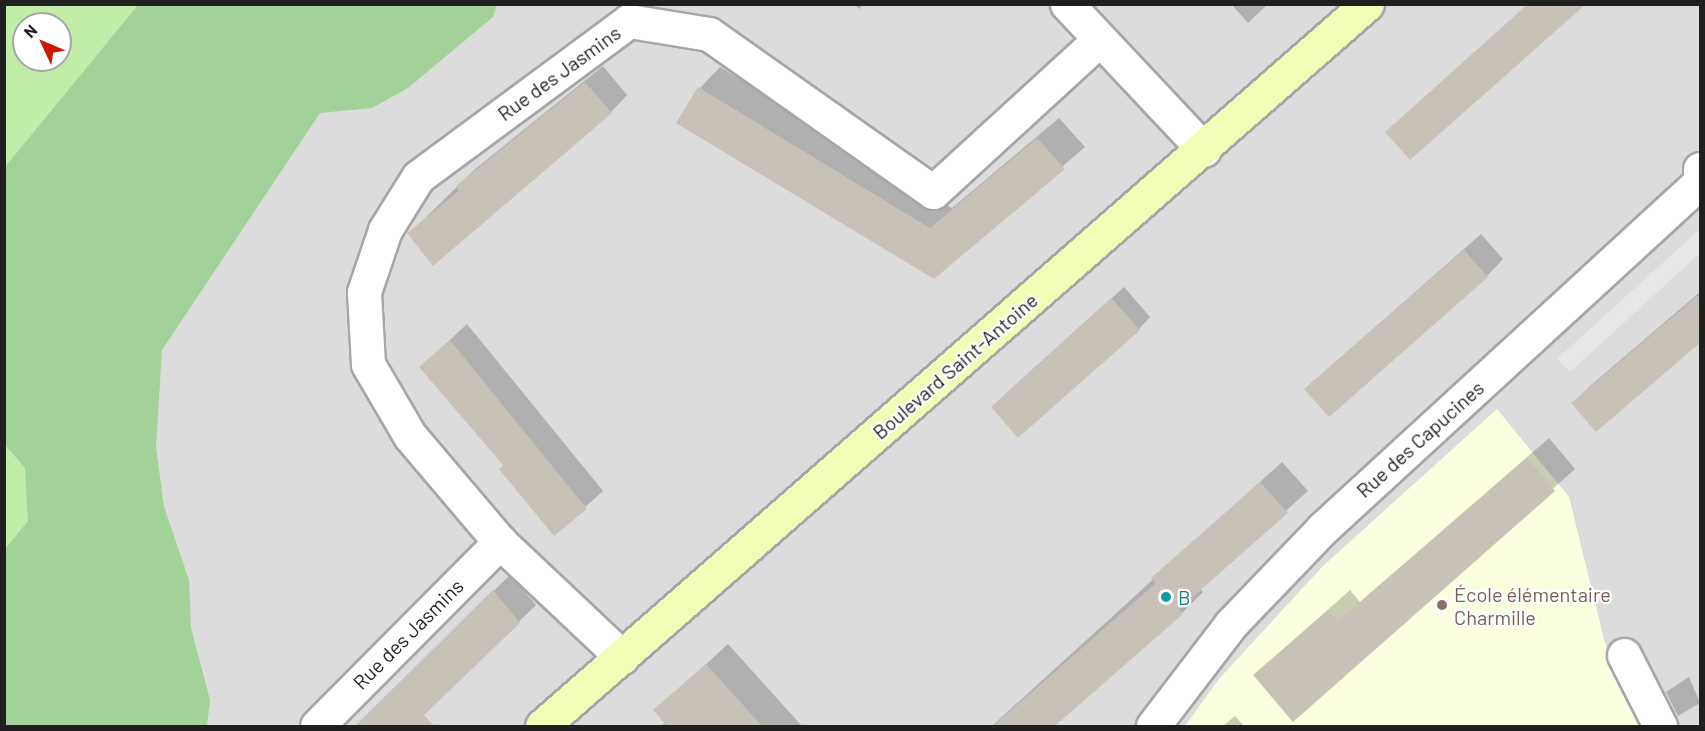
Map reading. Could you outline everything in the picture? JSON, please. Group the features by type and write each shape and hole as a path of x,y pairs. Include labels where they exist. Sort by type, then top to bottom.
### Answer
{"street":[{"path":"1067,4 1204,150"},
{"name":"Boulevard Saint-Antoine","path":"542,726 1204,150 1367,4"},
{"name":"Rue des Jasmins","path":"622,657 500,542 410,436 368,364 364,292 385,230 418,177 629,21 709,33 933,192 1100,39"},
{"name":"Rue des Capucines","path":"1153,726 1231,624 1322,529 1700,182 1701,169"},
{"name":"Rue des Jasmins","path":"317,726 500,542"},
{"path":"1624,655 1660,726"}],"shaded area":[{"path":"5,5 1700,5 1700,726 5,726"},
{"path":"1700,229 1700,253 1570,372 1557,359"},
{"name":"École élémentaire Charmille","path":"1497,409 1569,497 1605,643 1646,726 1185,726 1219,679 1323,566"}],"green space":[{"path":"5,5 138,5 5,167"},
{"path":"138,5 497,5 493,17 408,88 372,108 320,113 162,350 156,447 164,507 189,580 191,628 210,700 207,726 5,726 5,549 28,521 25,468 5,445 5,167"},
{"path":"4,445 25,468 28,521 5,549"}],"building":[{"path":"1528,4 1586,4 1410,160 1385,132"},
{"path":"585,82 612,113 433,266 407,233 459,191 456,186"},
{"path":"698,87 930,228 1037,138 1065,169 934,279 676,123"},
{"path":"1464,250 1488,277 1329,417 1304,389"},
{"path":"1701,293 1701,342 1596,432 1571,403"},
{"path":"1111,298 1140,330 1018,438 991,407"},
{"path":"450,340 587,509 554,536 499,469 503,465 419,367"},
{"path":"1527,458 1555,491 1293,722 1253,675 1328,610 1338,621"},
{"name":"B","path":"1260,482 1288,513 1179,609 1183,614 1055,726 993,726 1156,583 1151,578"},
{"path":"493,590 520,623 424,715 434,726 355,726"},
{"path":"706,664 762,726 667,726 653,710"}],"place":[{"name":"B","path":"1166,597"},
{"name":"École élémentaire Charmille","path":"1442,605"}]}
